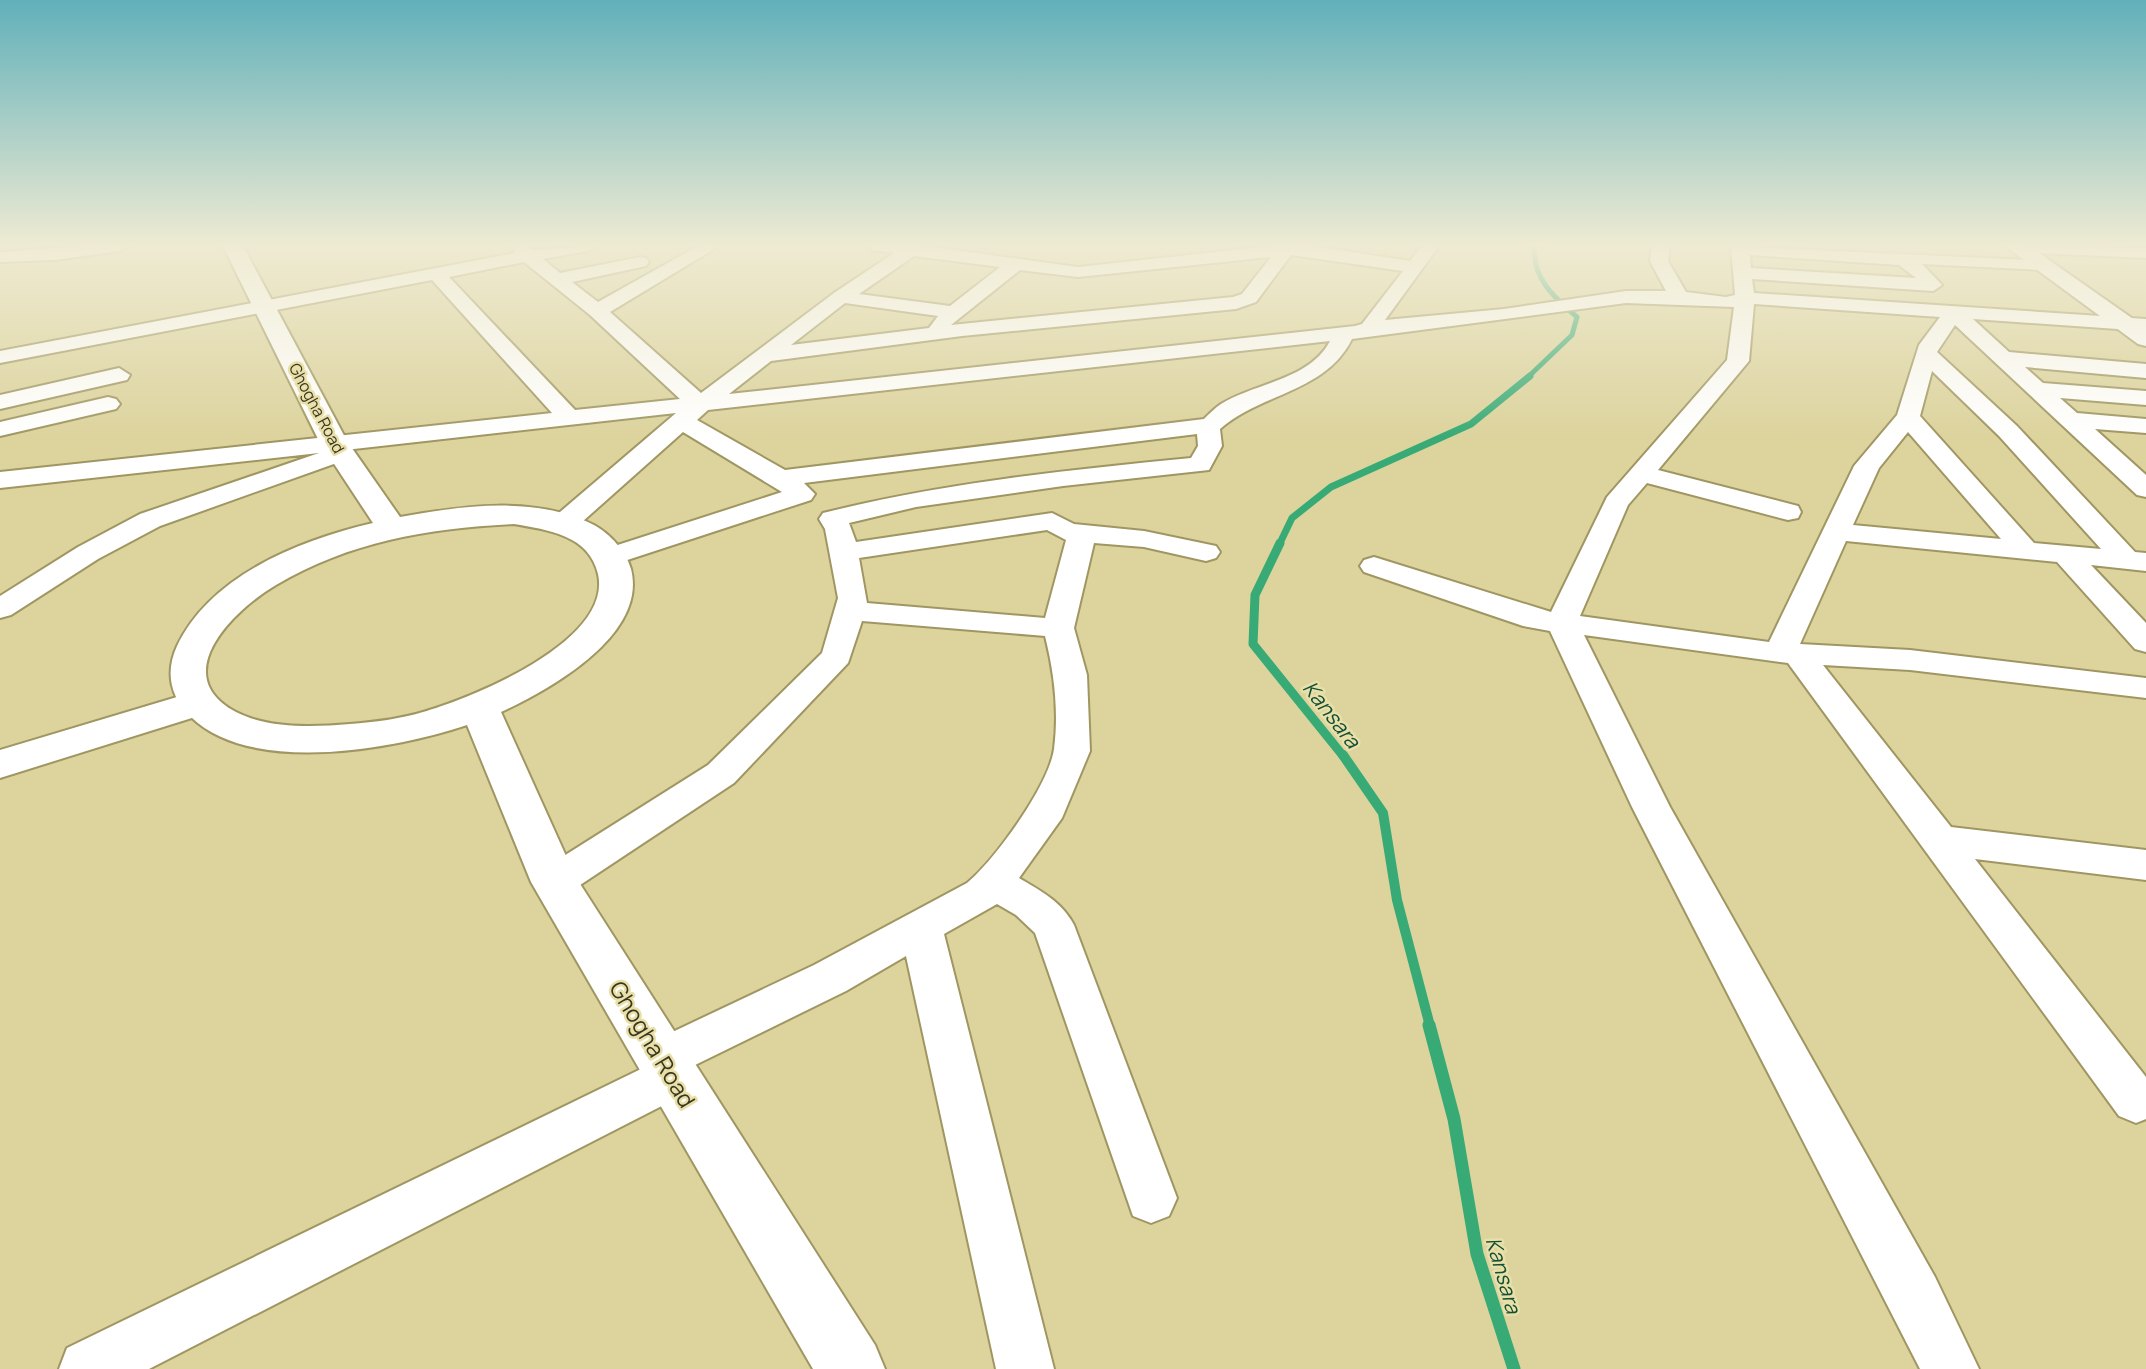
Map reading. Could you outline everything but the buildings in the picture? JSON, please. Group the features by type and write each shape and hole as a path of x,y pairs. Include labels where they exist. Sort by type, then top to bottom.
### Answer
{"main road":[{"name":"Ghogha Road","path":"266,310 337,447 391,527"},
{"path":"2104,310 2146,339"},
{"path":"2124,310 2146,323"},
{"path":"514,515 564,524 598,542 617,568 615,601 591,637 544,674 479,707 423,725 365,736 310,739 261,735 222,722 197,704 185,672 198,636 229,601 275,570 331,545 391,527 455,516 514,515"},
{"path":"0,764 197,704"},
{"name":"Ghogha Road","path":"479,707 554,882 851,1369"}],"street":[{"path":"0,357 244,310"},
{"path":"469,310 569,418"},
{"path":"564,524 691,413 824,310"},
{"path":"933,310 955,313"},
{"path":"928,334 959,310"},
{"path":"1077,310 1083,318"},
{"path":"766,355 928,334 1155,310"},
{"path":"609,557 791,486 1210,425 1229,409 1286,386 1333,356 1375,310"},
{"path":"0,480 337,447 569,418 691,413 1539,310"},
{"path":"1562,622 1616,503 1738,361 1741,310"},
{"path":"1930,310 2146,323"},
{"path":"554,882 720,774 837,656 853,598 844,552 833,519 691,413 597,311"},
{"path":"1789,654 1836,532 1867,466 1908,417 1929,345 1954,313"},
{"path":"1954,313 2071,421 2142,482"},
{"path":"2001,315 2039,348"},
{"path":"1926,353 2008,431 2136,561"},
{"path":"2002,358 2146,370"},
{"path":"0,402 119,375"},
{"path":"2037,389 2146,398"},
{"path":"0,429 108,404"},
{"path":"1908,417 2025,550"},
{"path":"2071,421 2146,426"},
{"path":"833,519 916,499 1063,478 1200,465 1210,446 1210,425"},
{"path":"2095,442 2146,446"},
{"path":"0,609 88,553 140,525 337,447"},
{"path":"1642,474 1788,512"},
{"path":"844,552 1052,521 1067,532 1144,539 1206,552"},
{"path":"1836,532 2136,561"},
{"path":"88,1369 667,1068 920,928 993,883 1043,818 1072,751 1071,675 1058,628 1082,533"},
{"path":"2065,554 2146,642"},
{"path":"1374,566 1534,619 1789,654 1910,660 2146,688"},
{"path":"849,611 1058,628"},
{"path":"1562,622 1651,807 1909,1285 1950,1369"},
{"path":"1789,654 1938,840 2143,1106"},
{"path":"1938,840 2146,864"},
{"path":"993,883 1031,904 1053,925 1151,1198"},
{"path":"920,928 1025,1369"}],"waterway":[{"name":"Kansara","path":"1527,378 1572,335 1577,317 1569,310"},
{"name":"Kansara","path":"1279,545 1292,518 1331,487 1471,424 1530,376"},
{"name":"Kansara","path":"1280,543 1255,595 1253,644 1344,757"},
{"name":"Kansara","path":"1343,755 1383,813 1397,900 1430,1026"},
{"name":"Kansara","path":"1429,1025 1454,1119 1477,1254 1514,1369"}]}
